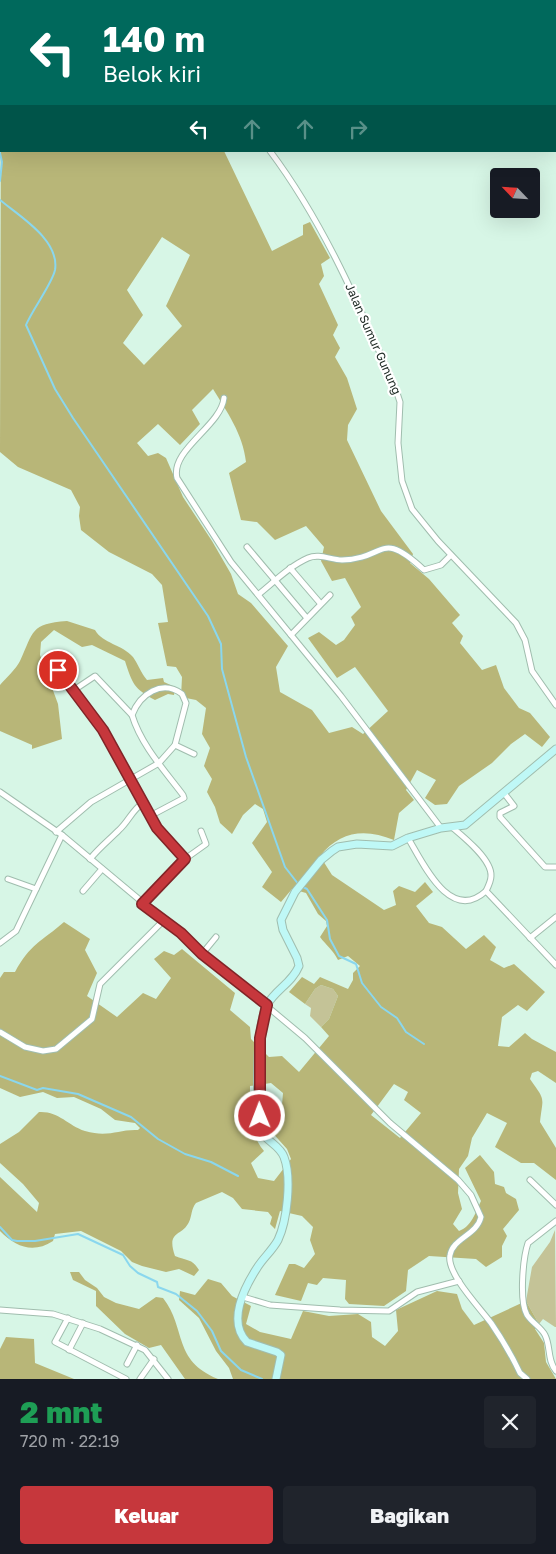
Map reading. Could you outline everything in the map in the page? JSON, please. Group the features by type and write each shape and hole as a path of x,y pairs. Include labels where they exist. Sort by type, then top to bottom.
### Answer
{"street":[{"name":"Jalan Sumur Gunung","path":"271,152 288,176 341,268 378,346 400,402 398,443 402,481 408,501 422,522 451,555 516,623 525,640 532,672 556,706"},
{"path":"224,398 218,414 183,455 176,472 177,478 231,562 341,696 440,828"},
{"path":"248,547 306,617"},
{"path":"259,594 290,568 310,556 341,560 370,555 383,547 403,551 424,570 441,565 451,555"},
{"path":"290,568 320,603"},
{"path":"291,635 306,617 330,595"},
{"path":"58,670 103,730 129,781 144,802 157,828 185,859"},
{"path":"74,690 95,676 132,715 141,737 184,798 150,816"},
{"path":"56,832 90,802 159,763 175,746 186,703 182,694 166,687 158,688 146,696 132,715"},
{"path":"175,746 194,754"},
{"path":"276,1379 281,1355 247,1342 238,1328 238,1316 243,1297 257,1268 279,1238 284,1223 288,1193 284,1158 278,1147 264,1137 260,1127 260,1038 267,1005 291,980 299,966 280,923 295,892 321,860 338,847 367,843 392,846 408,838 440,828 453,828 469,824 556,749"},
{"path":"0,792 62,836 142,904 181,933 202,954 267,1005 305,1038 390,1123 458,1180 471,1195 480,1217 480,1222 475,1229 452,1248 449,1256 452,1268 459,1281 490,1323 520,1373 528,1379"},
{"path":"504,792 514,806 500,814 500,817 545,867 556,867"},
{"path":"90,859 104,842 119,831 136,808 144,802"},
{"path":"408,838 438,887 461,902 470,900 486,891 492,877 490,868 472,845 453,828"},
{"path":"142,904 185,859 206,844 201,830"},
{"path":"0,943 14,933 62,836"},
{"path":"83,891 102,869"},
{"path":"8,879 36,889"},
{"path":"486,891 556,965"},
{"path":"530,938 556,917"},
{"path":"0,1032 25,1047 56,1050 92,1019 100,984 163,921"},
{"path":"202,954 216,937"},
{"path":"530,1180 556,1205"},
{"path":"556,1221 528,1243 524,1272 523,1302 526,1314 545,1335 549,1360 556,1371"},
{"path":"243,1297 270,1305 389,1311 417,1292 459,1281"},
{"path":"0,1310 53,1314 83,1323 137,1345 154,1359 168,1379"},
{"path":"68,1318 55,1340 70,1350 126,1379"},
{"path":"70,1350 83,1323"},
{"path":"127,1364 137,1345"},
{"path":"140,1379 154,1359"}],"green space":[{"path":"321,985 333,989 338,996 329,1019 321,1027 310,1016 311,1008 305,1004 315,989"},
{"path":"555,1230 556,1327 543,1319 539,1324 526,1301 532,1267 550,1242"}],"shaded area":[{"path":"1,152 224,152 272,251 303,235 303,225 310,222 330,258 321,264 324,276 319,284 338,325 333,335 340,348 335,357 347,378 357,409 348,425 347,440 381,511 413,554 410,563 429,579 460,615 452,623 463,636 460,643 482,670 496,665 504,688 519,708 530,713 550,737 542,747 525,734 511,744 492,763 459,786 447,804 435,805 425,798 436,780 417,770 406,790 414,800 399,813 394,840 373,834 354,834 336,841 320,856 332,875 384,910 396,905 393,891 399,886 415,892 425,882 433,892 416,906 429,923 442,927 466,949 484,935 496,947 490,960 504,968 514,964 545,992 527,1011 518,1005 502,1017 498,1046 509,1047 525,1033 556,1052 556,1083 538,1071 532,1073 530,1079 542,1099 540,1122 556,1148 556,1180 534,1163 521,1163 495,1147 507,1123 487,1113 472,1138 468,1156 459,1169 458,1193 462,1209 453,1224 459,1231 467,1226 473,1219 481,1201 465,1168 480,1155 494,1172 495,1184 504,1187 506,1193 516,1199 519,1210 503,1229 507,1236 502,1246 502,1257 486,1267 476,1259 429,1256 408,1270 406,1291 384,1306 349,1304 345,1299 346,1280 323,1278 317,1285 308,1283 301,1301 275,1295 289,1264 295,1264 304,1268 315,1254 310,1240 313,1227 302,1216 280,1211 275,1229 270,1224 272,1217 268,1212 242,1209 233,1198 222,1192 196,1203 186,1227 176,1235 172,1242 175,1256 194,1263 199,1270 194,1276 179,1269 166,1272 142,1266 132,1262 121,1251 81,1231 55,1234 53,1241 46,1245 32,1248 19,1245 0,1231 0,1177 37,1212 39,1203 23,1184 0,1163 0,1144 19,1132 39,1112 58,1116 85,1131 93,1133 101,1134 138,1130 140,1128 135,1123 115,1120 101,1109 74,1097 57,1098 43,1092 20,1097 0,1088 0,978 4,972 15,972 31,949 64,922 90,939 85,950 97,973 87,996 117,1017 143,993 156,999 171,978 154,959 164,951 174,955 182,949 235,993 230,1010 250,1027 251,1039 269,1057 282,1056 299,1072 329,1036 321,1027 329,1019 338,996 333,989 321,985 315,989 305,1004 289,992 302,977 314,984 320,977 348,989 353,980 353,973 360,966 348,956 338,960 320,937 327,926 326,921 318,914 306,893 292,889 281,902 262,887 272,872 252,843 267,822 263,809 255,804 243,815 232,834 220,823 215,807 207,792 212,779 204,766 210,748 202,734 206,708 196,700 181,697 182,677 176,667 167,666 158,623 168,622 162,585 152,574 109,552 81,530 80,507 71,490 18,467 0,452","holes":["162,237 190,255 166,306 182,326 144,365 123,343 143,315 127,290","213,389 229,415 242,442 246,462 229,473 241,520 257,522 275,540 306,526 324,547 321,561 332,581 345,578 361,607 351,617 355,625 344,640 336,645 319,632 308,638 337,678 355,667 388,711 363,734 352,727 329,733 312,710 280,692 276,667 288,646 251,603 238,594 231,574 183,497 166,458 158,453 148,456 137,443 158,424 180,445 200,424 192,410","271,1083 283,1093 281,1117 270,1130 287,1149 291,1159 274,1181 258,1178 251,1163 264,1151 255,1136 251,1120 250,1086","394,1084 408,1092 404,1100 421,1113 400,1138 371,1115"]},
{"path":"67,621 95,630 98,635 124,649 133,657 147,680 163,678 164,682 175,687 174,695 168,694 155,700 138,689 125,661 92,645 82,647 54,630 41,642 40,655 58,704 62,739 32,749 32,745 0,731 0,685 18,664 35,631 46,624"},
{"path":"70,1272 79,1272 104,1297 116,1303 139,1309 156,1297 163,1298 175,1321 182,1343 193,1363 218,1379 185,1379 161,1345 149,1348 125,1334 96,1306 96,1291 73,1280"},
{"path":"208,1279 221,1283 232,1296 251,1306 246,1324 260,1332 291,1339 303,1311 329,1316 358,1314 371,1322 372,1337 385,1346 398,1331 396,1310 437,1291 457,1294 462,1309 474,1325 526,1301 539,1324 535,1329 544,1343 546,1362 556,1379 233,1379 229,1368 216,1351 199,1318 179,1300 180,1291 195,1295"},
{"path":"6,1337 34,1339 35,1363 74,1379 0,1379 0,1349"}],"waterway":[{"path":"0,153 2,162 0,181"},
{"path":"0,200 27,221 45,239 51,249 55,259 55,270 26,325 55,389 73,418 208,616 221,644 222,669 246,757 285,867 299,885"},
{"path":"303,887 307,889 327,920 330,939 339,956 356,964 362,983 381,1007 397,1018 406,1032 424,1044"},
{"path":"0,1076 37,1090 43,1088 78,1094 131,1117 158,1139 185,1154 211,1162 238,1176"},
{"path":"0,1227 12,1240 17,1241 35,1241 78,1234 123,1255 130,1266 138,1273 157,1282 158,1287 176,1294 197,1311 212,1331 221,1351 241,1370 262,1379"}],"route":[{"path":"58,670 103,730 129,781 144,802 157,828 185,859 142,904 181,933 202,954 267,1005 262,1020 260,1038 260,1116"}]}
